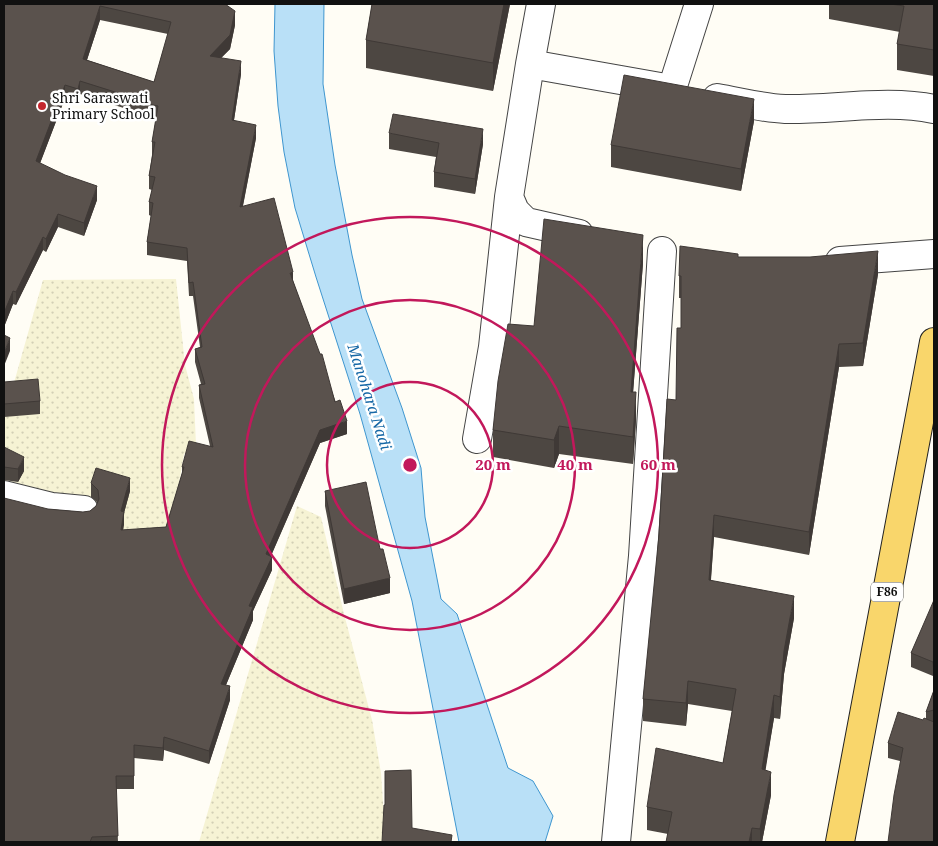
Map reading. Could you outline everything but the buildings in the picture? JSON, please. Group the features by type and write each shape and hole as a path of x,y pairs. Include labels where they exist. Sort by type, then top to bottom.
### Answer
{"main road":[{"name":"F86","path":"840,842 934,342"}],"street":[{"path":"478,439 493,347 509,197 541,4"},
{"path":"672,90 699,4"},
{"path":"530,64 767,107 786,109 911,106 934,110"},
{"path":"509,197 515,211 526,222 606,240"},
{"path":"634,245 690,254"},
{"path":"620,842 643,556 662,251"},
{"path":"818,263 934,254"},
{"path":"4,495 52,506 84,510"}],"shaded area":[{"path":"176,279 185,365 194,399 196,445 184,454 169,541 4,503 4,418 43,280"},
{"path":"297,506 321,517 372,720 381,773 384,818 382,842 199,842"}],"water":[{"name":"Manohara Nadi","path":"275,4 324,4 323,84 335,165 352,255 362,299 402,408 421,468 425,517 441,599 457,614 508,768 533,781 553,816 545,842 459,842 412,601 360,414 295,208 284,152 278,106 274,51"}],"place":[{"name":"Shri Saraswati Primary School","path":"42,106"}]}
